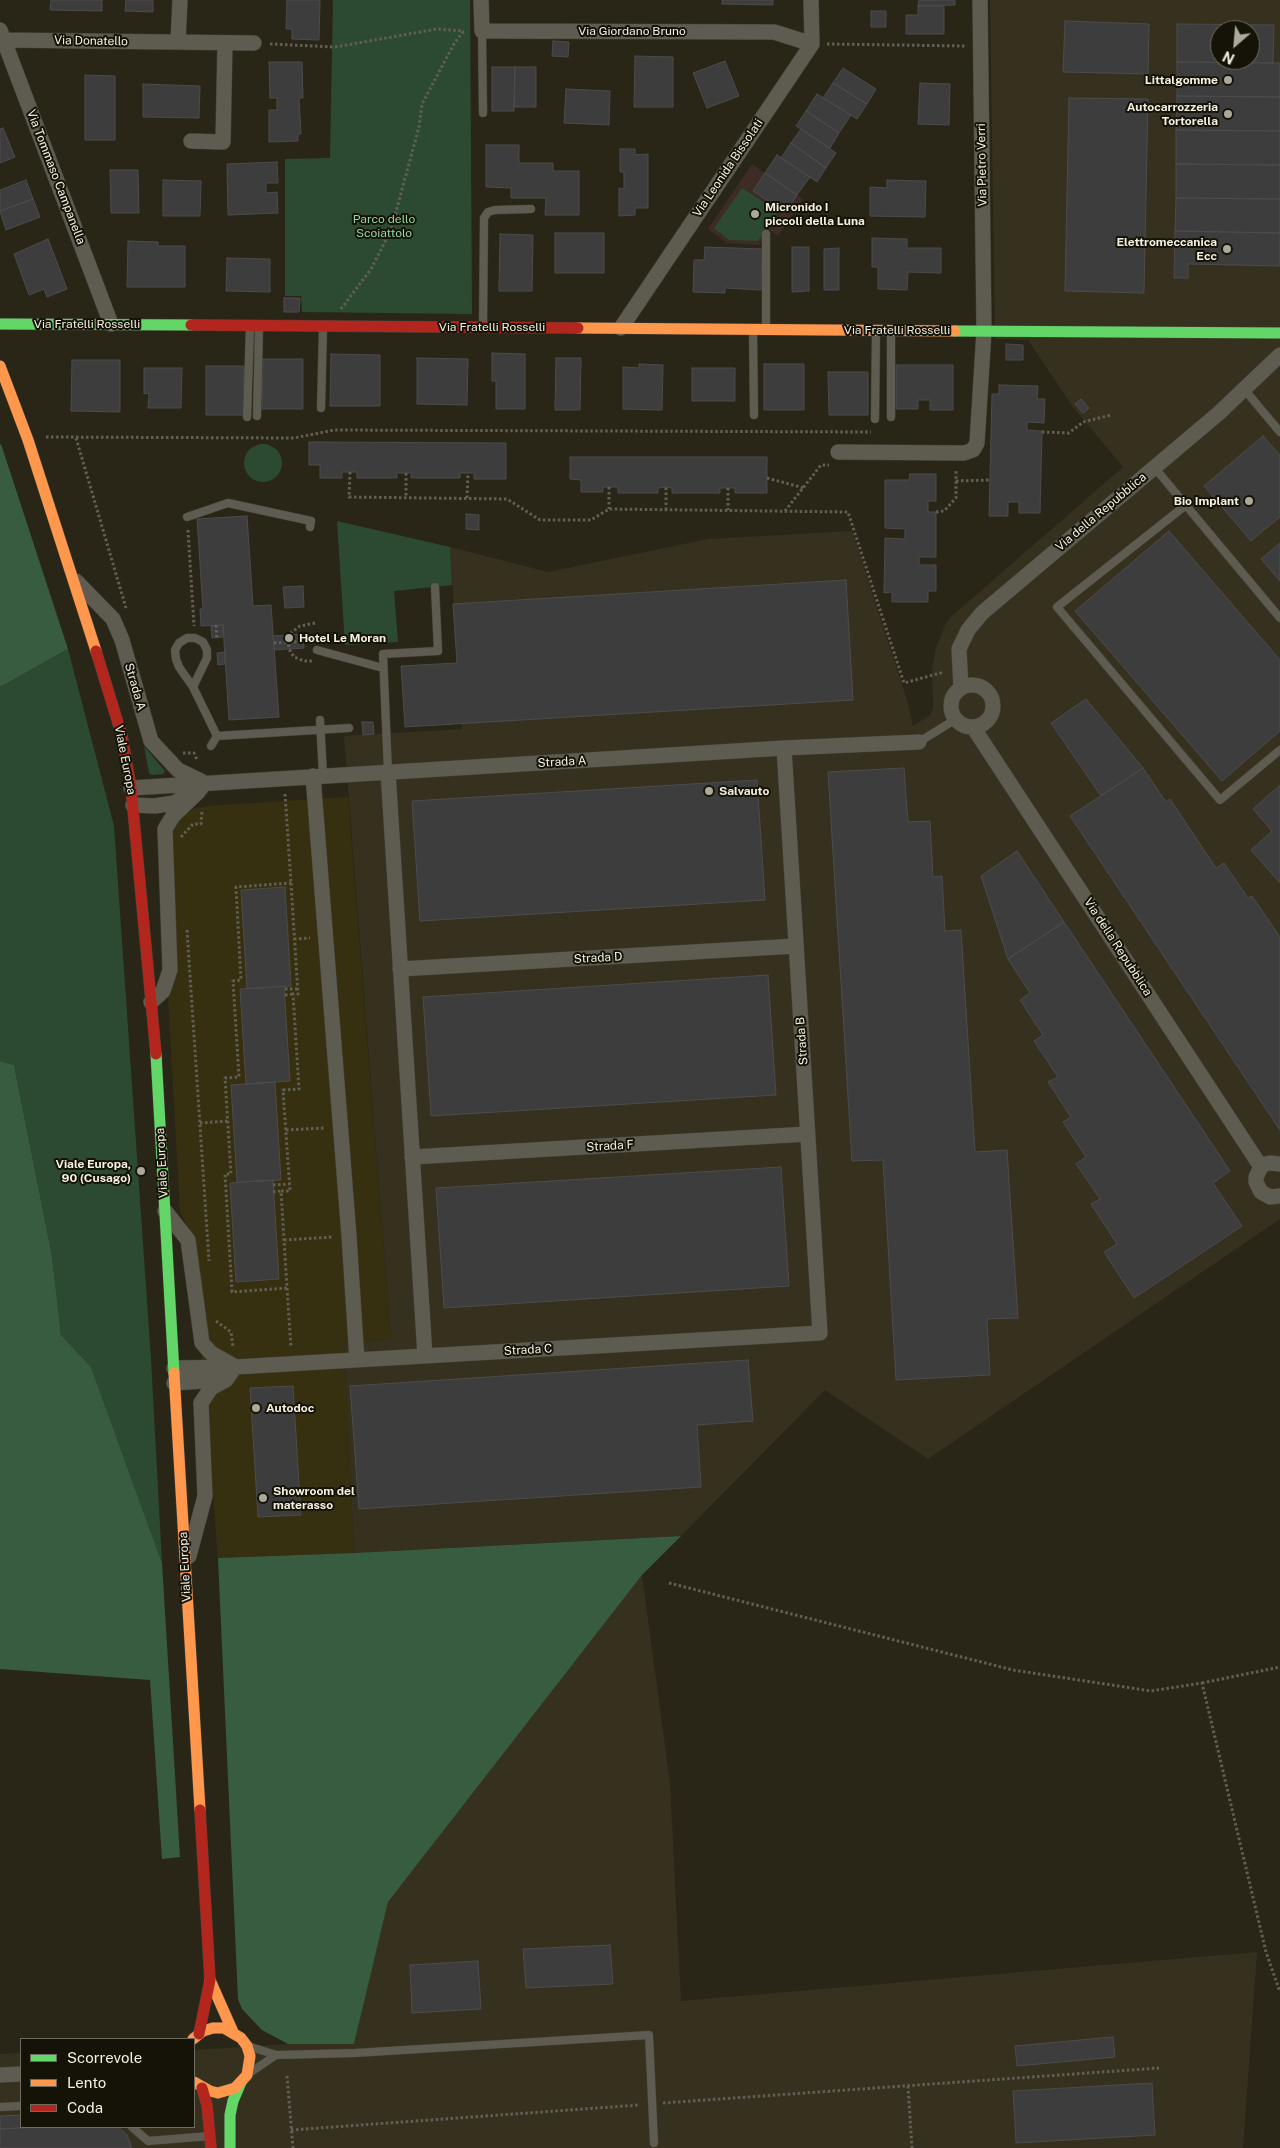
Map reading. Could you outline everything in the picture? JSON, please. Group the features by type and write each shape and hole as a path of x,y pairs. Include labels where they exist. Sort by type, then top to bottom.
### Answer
{"main road":[{"name":"Via Fratelli Rosselli","path":"0,324 1280,333"},
{"name":"Viale Europa","path":"0,366 28,440 122,736 133,805 151,1002 210,1980 196,2036"},
{"name":"Viale Europa","path":"210,1980 233,2032"},
{"path":"196,2036 213,2028 224,2028 241,2038 247,2046 250,2056 244,2079 233,2101 230,2115 233,2146"},
{"path":"198,2085 218,2093 235,2088 244,2079"},
{"path":"198,2085 206,2105 210,2142"}],"street":[{"path":"178,42 180,0"},
{"path":"481,0 482,31"},
{"path":"811,0 812,44"},
{"name":"Via Pietro Verri","path":"980,0 984,331"},
{"name":"Via Giordano Bruno","path":"482,31 774,32 812,44"},
{"name":"Via Donatello","path":"2,35 254,43"},
{"name":"Via Tommaso Campanella","path":"2,35 111,324"},
{"path":"191,142 224,142 225,43"},
{"name":"Via Leonida Bissolati","path":"620,328 812,44"},
{"path":"838,452 964,453 973,450 977,443 978,433 984,331"},
{"name":"Via della Repubblica","path":"961,688 959,649 968,630 982,613 1244,389 1280,354"},
{"name":"Strada A","path":"74,580 112,619 116,626 122,640 151,741 178,770 205,783"},
{"path":"967,685 981,686 991,696 993,710 991,716 980,726 973,727 961,724 956,719 951,706 952,699 961,688 967,685"},
{"name":"Via della Repubblica","path":"973,727 1261,1167"},
{"name":"Strada A","path":"131,788 784,748 920,742"},
{"name":"Strada B","path":"784,748 820,1332"},
{"path":"388,772 424,1356"},
{"path":"318,776 357,1360"},
{"path":"151,1002 163,991 170,970 165,829 174,816 205,783"},
{"name":"Strada A","path":"133,805 155,806 174,803 205,783"},
{"name":"Strada D","path":"400,969 796,946"},
{"name":"Strada F","path":"412,1157 808,1134"},
{"path":"1280,1164 1270,1163 1261,1167 1256,1177 1261,1192 1270,1197 1280,1196"},
{"path":"164,1211 188,1240 202,1342 211,1353 235,1367 226,1380 211,1388 201,1403 206,1496 185,1570"},
{"name":"Strada C","path":"174,1375 235,1367 820,1332"},
{"path":"0,2075 20,2074"}],"lane":[{"path":"482,31 482,113"},
{"path":"483,327 484,218 488,212 495,210 531,209"},
{"path":"766,234 766,329"},
{"path":"254,325 257,416"},
{"path":"247,417 254,325"},
{"path":"321,408 326,326"},
{"path":"752,329 754,415"},
{"path":"875,419 876,330"},
{"path":"891,330 891,418"},
{"path":"1244,389 1280,432"},
{"path":"1154,467 1280,618"},
{"path":"187,516 228,502 311,521 310,527"},
{"path":"1186,505 1057,607 1220,800 1280,750"},
{"path":"388,772 383,654 438,651 435,587"},
{"path":"193,687 207,658 207,650 203,642 195,638 187,638 179,643 175,650 179,667 193,687 217,736"},
{"path":"317,650 384,668"},
{"path":"920,742 956,719"},
{"path":"318,776 320,720"},
{"path":"217,736 349,728"},
{"path":"211,746 217,736"},
{"path":"247,2046 276,2055 355,2053 649,2035 654,2143"},
{"path":"244,2079 276,2055"},
{"path":"0,2107 20,2106"},
{"path":"133,2128 148,2141 210,2142"}],"path":[{"path":"254,43 335,47 437,29 482,31"},
{"path":"326,326 370,269 391,230 419,127 422,104 455,42 464,31"},
{"path":"812,44 981,46"},
{"path":"1042,432 1069,432 1083,422 1111,415"},
{"path":"47,438 294,438 334,430 872,432"},
{"path":"936,512 944,511 956,498 956,463"},
{"path":"350,472 349,497 507,499 540,520 592,520 609,509 848,512 904,683 959,667"},
{"path":"406,473 406,498"},
{"path":"467,498 468,473"},
{"path":"767,478 804,488"},
{"path":"956,481 990,480"},
{"path":"609,486 609,509"},
{"path":"666,487 666,510"},
{"path":"728,488 728,510"},
{"path":"187,516 195,638"},
{"path":"315,623 293,629 288,635 288,642 290,650 296,659 318,661"},
{"path":"216,625 217,637"},
{"path":"274,643 304,642"},
{"path":"284,778 298,994 285,995"},
{"path":"181,837 193,824 201,824 205,783"},
{"path":"287,1288 232,1292 224,1174 231,1174 225,1078 239,1077 233,981 241,980 236,887 291,883"},
{"path":"187,926 210,1270"},
{"path":"284,989 297,989"},
{"path":"234,992 240,992"},
{"path":"273,1192 290,1191 283,1090 299,1090 293,994"},
{"path":"234,998 241,997"},
{"path":"200,1123 228,1121"},
{"path":"286,1130 341,1127"},
{"path":"273,1185 289,1184"},
{"path":"281,1191 292,1364"},
{"path":"226,1195 231,1194"},
{"path":"284,1240 349,1236"},
{"path":"213,1318 231,1332 235,1367"},
{"path":"669,1583 1013,1670 1151,1691 1202,1684 1280,1666"},
{"path":"1202,1684 1266,1952 1280,1992"},
{"path":"291,2130 1159,2068"},
{"path":"287,2076 292,2148"},
{"path":"908,2086 912,2148"}],"shaded area":[{"path":"990,0 1280,0 1280,1219 928,1459 825,1390 681,1536 354,1553 344,1341 391,1340 344,736 462,729 450,547 548,572 708,539 852,531 907,700 913,726 930,715 933,708 932,668 936,648 945,625 952,616 1123,467 1073,407 1028,340 995,339"},
{"name":"Micronido I piccoli della Luna","path":"752,164 803,199 778,236 769,230 759,245 727,243 708,229"},
{"path":"348,797 391,1340 344,1341 354,1553 218,1558 192,1237 180,1211 168,997 177,974 170,839 179,821 193,809 206,806"},
{"path":"642,1575 670,1783 681,2001 1257,1952 1243,2148 0,2148 0,2054 20,2053 20,2128 195,2128 195,2050 288,2044 354,2044 388,1902"}],"green space":[{"name":"Parco dello Scoiattolo","path":"333,0 470,0 472,314 302,312 301,296 285,296 285,159 330,158"},
{"path":"742,188 778,211 758,241 729,240 714,228"},
{"path":"263,444 276,450 282,463 276,476 263,482 250,476 244,463 250,450"},
{"path":"0,445 68,649 0,687"},
{"path":"337,521 450,547 452,585 394,591 398,642 345,645"},
{"path":"68,649 114,826 151,1359 162,1563 91,1367 61,1335 52,1256 14,1065 0,1061 0,687"},
{"path":"144,746 165,771 163,774 152,775 149,773"},
{"path":"0,1061 14,1065 52,1256 61,1335 91,1367 162,1563 180,1857 162,1859 150,1680 0,1669"},
{"path":"681,1536 642,1575 388,1902 354,2044 288,2044 262,2030 242,2009 238,1999 218,1558"}],"building":[{"path":"51,0 102,0 102,11 50,10"},
{"path":"126,0 153,0 153,12 125,11"},
{"path":"287,0 320,0 319,40 292,39 292,29 286,29"},
{"path":"722,0 773,0 773,5 722,4"},
{"path":"919,0 955,0 955,5 918,6"},
{"path":"918,6 944,6 944,34 906,34 906,15 918,15"},
{"path":"871,11 886,11 886,27 871,27"},
{"path":"1065,21 1149,24 1148,74 1063,72"},
{"path":"1177,24 1210,24 1210,62 1177,62"},
{"path":"1260,25 1274,25 1273,63 1260,63"},
{"path":"553,41 569,42 568,57 552,56"},
{"path":"635,56 673,57 673,107 634,107"},
{"path":"725,61 739,96 707,108 693,73"},
{"path":"269,62 302,62 303,98 299,98 301,134 298,134 298,141 269,142 269,110 277,110 277,98 270,98"},
{"name":"Littalgomme","path":"1177,62 1210,62 1210,70 1260,70 1260,63 1280,63 1280,97 1177,96"},
{"path":"492,67 515,67 514,111 492,111"},
{"path":"515,67 536,67 536,107 514,107"},
{"path":"843,68 876,89 867,104 833,83"},
{"path":"85,75 115,76 115,140 85,140"},
{"path":"833,83 867,104 857,119 823,98"},
{"path":"920,83 950,84 949,125 918,124"},
{"path":"143,84 200,86 199,118 143,117"},
{"path":"566,89 610,91 609,125 564,123"},
{"path":"817,94 851,115 839,133 806,111"},
{"name":"Autocarrozzeria Tortorella","path":"1177,96 1280,97 1280,131 1176,130"},
{"path":"1069,98 1148,99 1144,293 1065,291"},
{"path":"806,111 839,133 830,148 796,126"},
{"path":"3,128 15,157 0,163 0,129"},
{"path":"801,129 836,153 826,168 791,143"},
{"path":"1176,130 1280,131 1280,165 1176,164"},
{"path":"791,143 826,168 817,182 781,158"},
{"path":"486,145 519,145 519,163 553,163 553,171 579,171 579,215 545,215 546,198 511,198 511,188 486,187"},
{"path":"620,149 635,149 635,155 648,154 648,208 635,208 635,215 619,216 619,188 624,189 624,172 620,172"},
{"path":"777,155 810,177 797,195 765,173"},
{"path":"277,162 278,183 266,183 266,193 277,192 278,213 228,215 227,164"},
{"path":"1176,164 1280,165 1280,199 1176,198"},
{"path":"110,170 138,170 139,213 111,213"},
{"path":"765,173 797,195 785,213 753,191"},
{"path":"26,180 33,199 0,211 0,190"},
{"path":"163,180 201,181 200,216 163,216"},
{"path":"887,180 926,181 925,217 870,216 870,187 887,188"},
{"path":"1176,198 1280,199 1280,233 1175,231"},
{"path":"33,199 40,217 6,230 0,211"},
{"name":"Elettromeccanica Ecc","path":"1175,231 1280,233 1280,266 1188,264 1188,278 1174,278"},
{"path":"555,233 604,233 604,273 555,273"},
{"path":"500,234 533,235 532,291 499,291"},
{"path":"872,238 907,239 907,248 941,248 941,273 908,272 907,290 878,289 878,267 872,267"},
{"path":"48,239 67,289 47,297 44,289 29,295 14,254"},
{"path":"128,241 158,242 158,246 185,246 185,287 127,287"},
{"path":"705,247 762,249 761,290 725,288 725,293 693,292 694,260 704,260"},
{"path":"792,247 809,247 809,291 792,292"},
{"path":"839,248 839,290 824,290 824,249"},
{"path":"227,258 270,259 270,292 226,291"},
{"path":"284,298 300,298 299,312 284,312"},
{"path":"1006,344 1023,345 1023,360 1006,360"},
{"path":"492,353 525,354 525,409 496,409 496,381 492,381"},
{"path":"331,354 380,355 380,406 330,406"},
{"path":"417,358 468,359 467,405 417,404"},
{"path":"556,358 581,358 580,410 555,410"},
{"path":"263,359 303,359 303,409 262,409"},
{"path":"72,360 120,360 120,412 71,411"},
{"path":"639,364 663,365 662,410 623,409 623,367 639,368"},
{"path":"764,364 804,364 804,410 764,410"},
{"path":"896,365 953,365 953,410 930,410 930,400 918,400 918,409 896,409"},
{"path":"206,366 244,366 243,415 206,415"},
{"path":"144,368 182,368 181,408 148,408 149,393 144,394"},
{"path":"692,368 735,368 735,401 692,401"},
{"path":"828,372 868,372 868,415 829,415"},
{"path":"999,385 1038,386 1037,399 1045,399 1044,423 1027,422 1027,430 1042,431 1040,513 1019,513 1019,502 1008,502 1008,516 989,516 992,394 999,394"},
{"path":"1081,399 1089,408 1083,413 1075,404"},
{"name":"Bio Implant","path":"1263,436 1280,455 1280,517 1251,541 1204,486"},
{"path":"309,442 506,443 506,479 474,479 474,473 460,473 460,478 411,478 411,473 397,473 397,478 357,478 357,472 342,472 342,478 320,478 320,465 309,465"},
{"path":"570,457 767,457 767,493 735,493 735,488 720,488 720,493 672,493 672,488 666,487 658,488 658,493 618,493 618,487 603,487 603,492 581,492 581,480 570,479"},
{"path":"910,474 936,474 936,501 928,501 928,512 936,512 936,557 919,557 919,565 936,565 936,591 928,591 928,602 892,602 892,592 884,593 885,538 905,539 905,529 885,528 885,480 909,480"},
{"path":"466,514 479,515 479,530 466,529"},
{"path":"247,516 253,606 271,605 279,717 229,720 223,625 201,626 200,609 203,609 197,519"},
{"path":"1169,531 1280,660 1280,731 1222,781 1075,611"},
{"path":"1280,543 1280,581 1261,559"},
{"path":"846,580 853,700 405,727 401,666 457,663 453,604"},
{"path":"303,586 304,607 285,608 283,587"},
{"path":"223,625 224,637 212,638 211,626"},
{"path":"303,634 304,648 274,650 273,636"},
{"path":"225,652 225,664 218,665 217,653"},
{"path":"1086,699 1143,768 1101,796 1051,723"},
{"path":"362,722 373,722 374,734 363,735"},
{"path":"904,768 908,822 930,821 933,877 942,876 945,931 961,930 975,1152 1007,1150 1018,1318 987,1319 990,1375 896,1380 883,1160 852,1161 828,772"},
{"path":"1143,768 1166,802 1170,799 1216,868 1224,863 1248,898 1252,896 1280,937 1280,1130 1070,816"},
{"path":"757,780 765,900 420,921 412,801"},
{"path":"1280,785 1280,883 1251,850 1272,831 1253,809"},
{"path":"1017,851 1064,922 1008,959 981,876"},
{"path":"285,887 291,986 247,989 241,890"},
{"path":"1064,922 1230,1171 1213,1183 1242,1226 1134,1298 1104,1252 1117,1244 1091,1204 1100,1199 1076,1164 1086,1157 1063,1122 1071,1117 1048,1082 1058,1077 1034,1041 1043,1035 1020,1000 1030,993 1008,959"},
{"path":"768,975 776,1095 431,1116 423,997"},
{"path":"284,986 290,1081 246,1084 240,989"},
{"path":"275,1082 281,1180 237,1182 231,1085"},
{"path":"781,1167 789,1286 444,1308 436,1188"},
{"path":"273,1180 279,1279 236,1282 230,1183"},
{"path":"748,1360 753,1421 697,1425 701,1487 359,1509 350,1386"},
{"path":"293,1386 301,1515 258,1517 250,1388"},
{"path":"610,1945 613,1984 526,1988 523,1949"},
{"path":"478,1961 481,2009 412,2013 410,1965"},
{"path":"1113,2037 1115,2057 1017,2066 1015,2046"},
{"path":"1152,2083 1155,2135 1016,2143 1013,2091"},
{"path":"20,2115 20,2128 0,2129 0,2116"},
{"path":"119,2128 127,2135 132,2148 0,2148 0,2129"}],"traffic: fast":[{"path":"0,324 191,325"},
{"path":"955,331 1280,333"},
{"path":"156,1054 174,1373"},
{"path":"230,2148 230,2115 233,2101 241,2082"}],"traffic: slow":[{"path":"578,328 955,331"},
{"path":"0,366 28,440 96,651"},
{"path":"174,1373 200,1810"},
{"path":"210,1980 233,2032"},
{"path":"194,2038 203,2031 213,2028 224,2028 241,2038 247,2046 250,2056 247,2075 235,2088 218,2093 195,2083"}],"traffic: jam":[{"path":"191,325 578,328"},
{"path":"96,651 122,736 131,788 156,1054"},
{"path":"199,2034 210,1980 200,1810"},
{"path":"202,2088 207,2105 211,2148"}],"place":[{"name":"Littalgomme","path":"1228,80"},
{"name":"Autocarrozzeria Tortorella","path":"1228,114"},
{"name":"Micronido I piccoli della Luna","path":"755,214"},
{"name":"Elettromeccanica Ecc","path":"1227,249"},
{"name":"Bio Implant","path":"1249,501"},
{"name":"Hotel Le Moran","path":"289,638"},
{"name":"Salvauto","path":"709,791"},
{"name":"Viale Europa, 90 (Cusago)","path":"141,1171"},
{"name":"Autodoc","path":"256,1408"},
{"name":"Showroom del materasso","path":"263,1498"}]}
